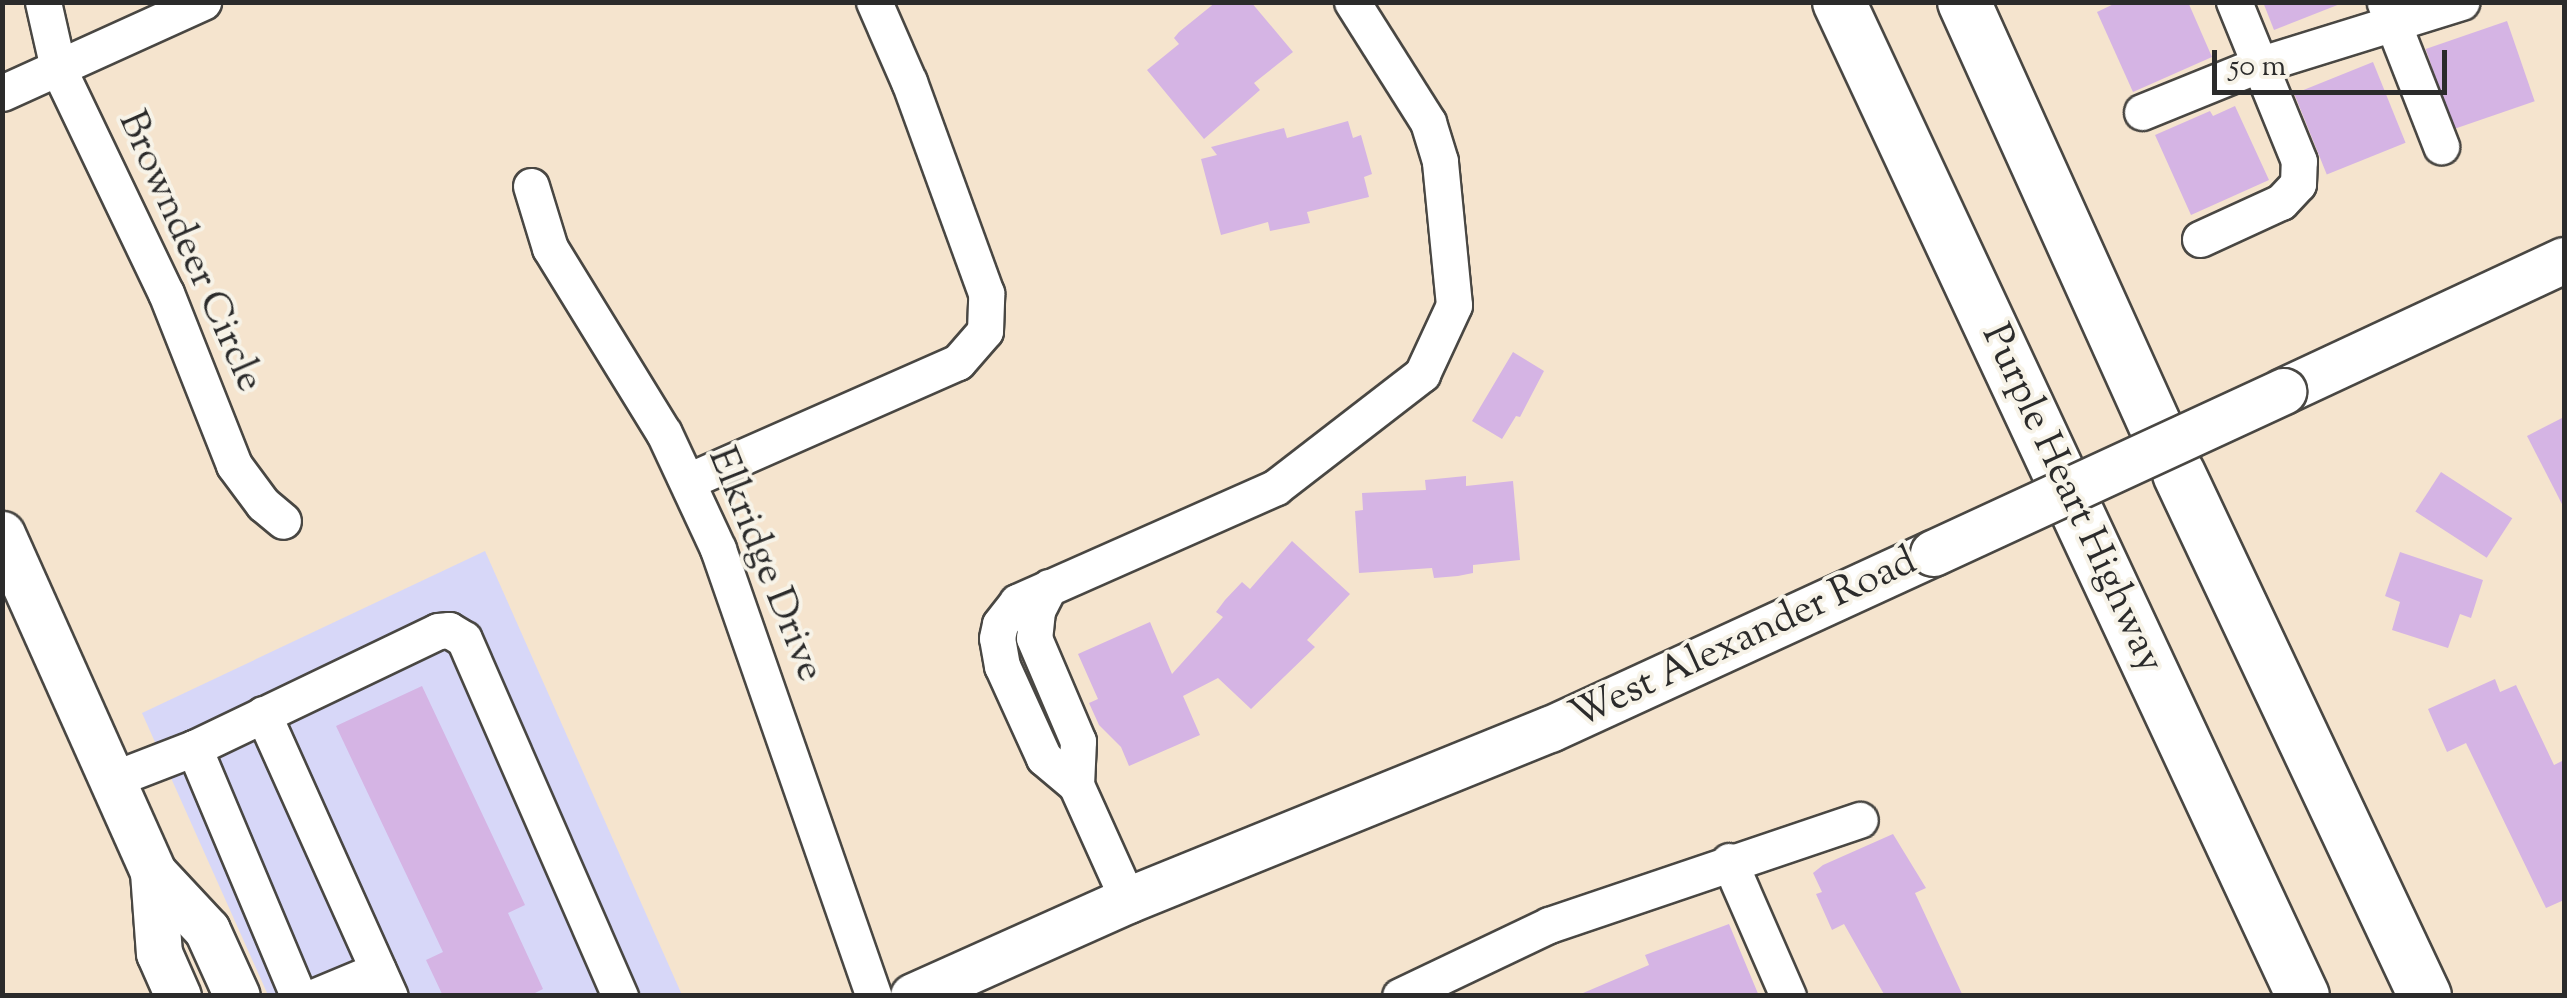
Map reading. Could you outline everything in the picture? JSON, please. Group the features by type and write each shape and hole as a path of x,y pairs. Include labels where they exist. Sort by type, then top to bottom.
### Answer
{"highway":[{"name":"Purple Heart Highway","path":"1839,2 2303,996"},
{"path":"1964,2 2156,426"},
{"path":"2179,474 2425,996"}],"main road":[{"name":"West Alexander Road","path":"913,996 1128,900 1550,729 2564,260"},
{"path":"2,534 153,872 207,930 237,996"},
{"path":"153,872 159,953 178,996"}],"street":[{"name":"Browndeer Circle","path":"43,2 58,68 166,293 234,465 262,504 283,521"},
{"path":"2,93 203,2"},
{"path":"688,481 958,362 985,332 986,293 941,165 874,2"},
{"path":"1128,900 1076,785 1044,758 1017,700 997,652 1000,624 1017,602 1276,487 1422,374 1454,305 1440,161 1428,122 1352,2"},
{"path":"2200,239 2281,202 2298,184 2300,161 2234,2"},
{"path":"2142,112 2390,13 2462,2"},
{"path":"2390,13 2441,146"},
{"name":"Elkridge Drive","path":"531,186 550,248 630,372 688,481 740,608 874,996"},
{"path":"1048,588 1037,611 1034,638 1078,741 1076,785"},
{"path":"111,780 194,748 438,631 449,630 464,639 620,996"},
{"path":"1017,700 1052,684"},
{"path":"263,714 384,982 316,996"},
{"path":"194,748 298,996"},
{"path":"1400,996 1549,925 1729,861 1860,820"},
{"path":"1729,861 1788,996"}],"shaded area":[{"path":"485,551 682,995 268,995 142,713"}],"building":[{"path":"1216,2 1251,2 1293,52 1254,83 1260,90 1204,139 1147,70 1179,44 1174,38 1179,32"},
{"path":"2118,2 2188,2 2212,57 2133,92 2097,12"},
{"path":"2263,2 2339,2 2340,4 2274,30"},
{"path":"2507,21 2535,101 2453,129 2426,49"},
{"path":"2373,62 2406,143 2327,175 2294,94"},
{"path":"2235,106 2269,180 2191,215 2155,135 2210,111 2213,116"},
{"path":"1348,121 1353,138 1361,135 1372,174 1364,177 1369,197 1307,212 1310,223 1270,231 1268,222 1221,235 1201,159 1217,155 1211,147 1284,128 1287,138"},
{"path":"1513,352 1544,371 1520,417 1516,416 1502,439 1472,421"},
{"path":"2564,417 2564,508 2527,436"},
{"path":"2441,472 2512,518 2487,558 2415,511"},
{"path":"1466,476 1466,486 1513,481 1520,560 1473,565 1473,573 1434,578 1432,568 1359,573 1355,511 1363,510 1362,493 1426,490 1425,480"},
{"path":"1292,541 1350,594 1307,640 1315,647 1251,709 1218,678 1183,696 1200,735 1129,766 1121,747 1099,725 1089,703 1098,699 1078,654 1150,622 1172,674 1223,617 1216,612 1225,600 1242,582 1250,589"},
{"path":"2400,552 2483,580 2471,618 2460,614 2448,648 2392,630 2400,602 2385,596"},
{"path":"2495,679 2500,692 2516,685 2554,765 2564,760 2564,900 2546,908 2466,743 2447,752 2428,709"},
{"path":"422,686 525,905 508,913 543,989 529,996 443,996 426,960 443,952 336,726"},
{"path":"1893,834 1926,888 1915,893 1963,996 1885,996 1844,924 1832,930 1816,894 1822,892 1813,873 1823,865"},
{"path":"1729,924 1759,996 1576,996 1649,965 1645,955"}]}
